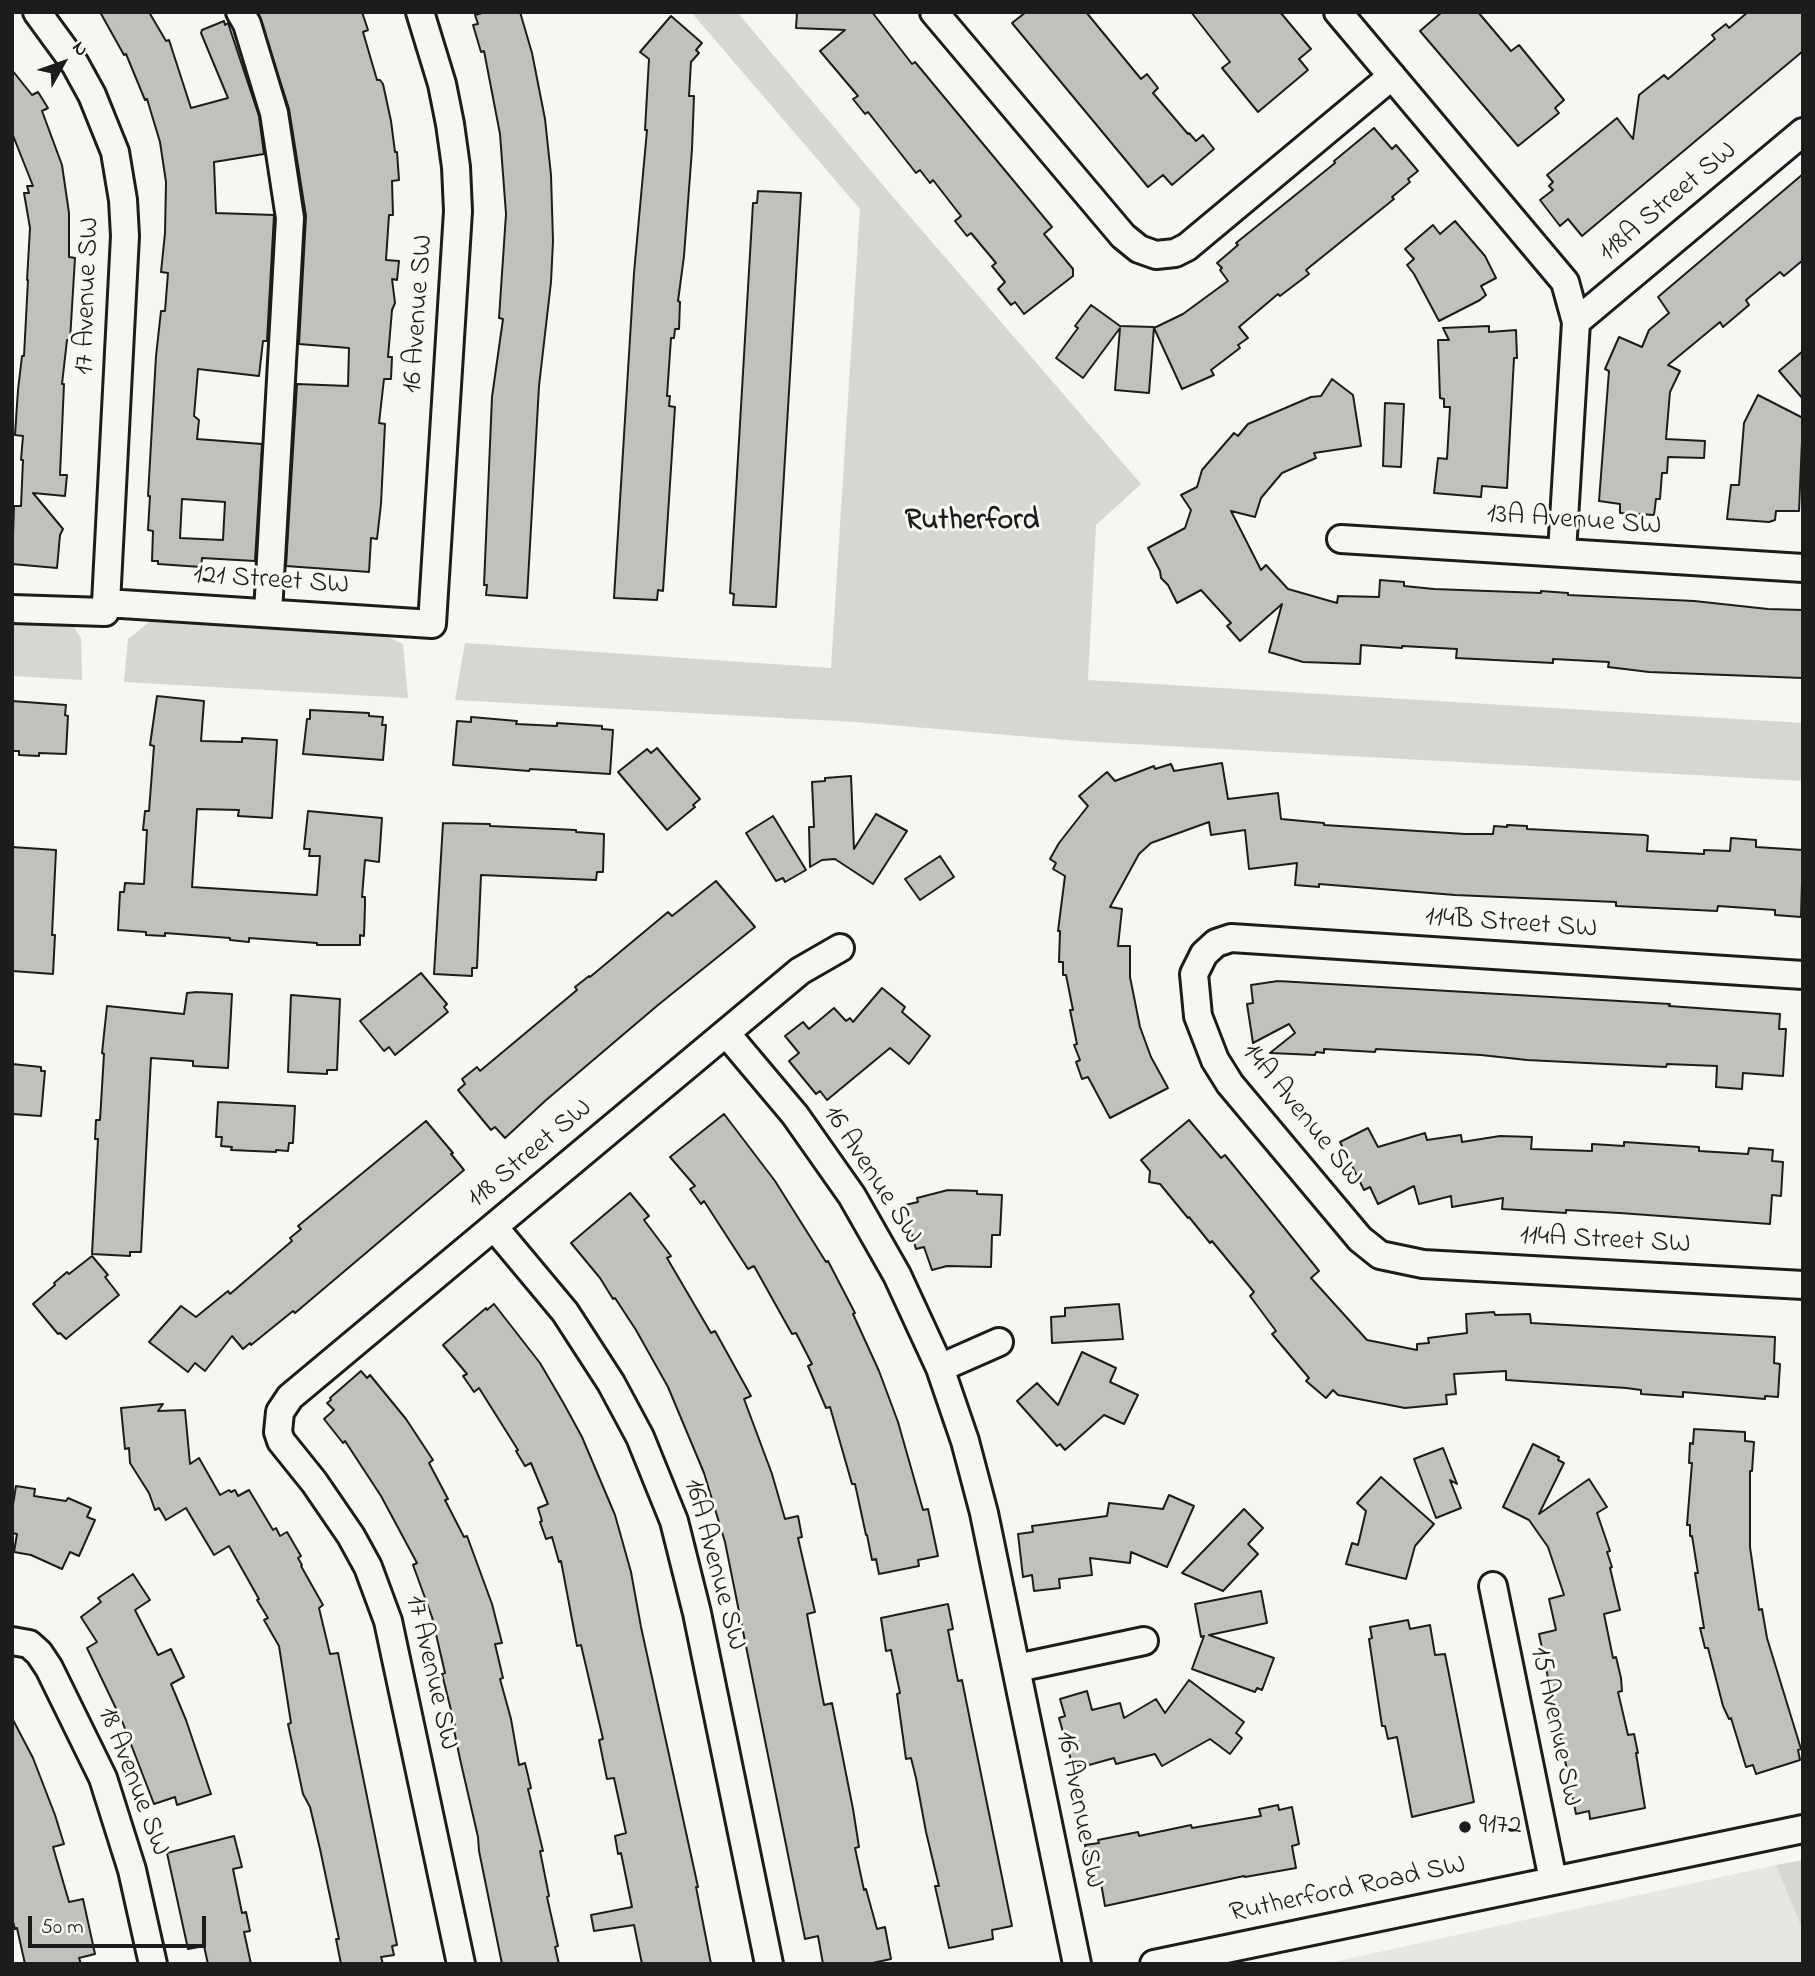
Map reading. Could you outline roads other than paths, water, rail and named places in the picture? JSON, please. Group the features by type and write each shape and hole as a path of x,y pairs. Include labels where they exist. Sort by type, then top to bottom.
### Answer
{"street":[{"name":"17 Avenue SW","path":"37,12 75,64 92,95 115,152 123,200 125,236 106,608"},
{"path":"240,12 247,24 274,113 289,218 268,613"},
{"name":"16 Avenue SW","path":"420,12 442,84 450,124 458,211 432,624"},
{"path":"934,12 1123,236 1139,249 1156,255 1175,253 1187,247 1392,76"},
{"path":"1338,12 1556,269 1571,296 1576,322 1562,552"},
{"name":"118A Street SW","path":"1576,322 1803,132"},
{"name":"13A Avenue SW","path":"1341,539 1803,568"},
{"name":"121 Street SW","path":"12,609 106,608 268,613 432,624"},
{"name":"114B Street SW","path":"1216,943 1231,938 1245,938 1803,975"},
{"name":"14A Avenue SW","path":"1216,943 1204,954 1194,974 1198,1016 1215,1060 1230,1084 1360,1239 1380,1255 1405,1261"},
{"name":"118 Street SW","path":"278,1423 284,1404 290,1397 800,971 840,948"},
{"name":"16 Avenue SW","path":"726,1033 795,1115 852,1196 897,1275 940,1368 975,1478 1077,1964"},
{"name":"16A Avenue SW","path":"494,1227 565,1312 611,1382 640,1437 674,1521 697,1612 769,1964"},
{"name":"114A Street SW","path":"1405,1261 1803,1285"},
{"path":"940,1368 999,1342"},
{"name":"17 Avenue SW","path":"278,1423 281,1441 287,1451 314,1482 351,1535 368,1567 382,1603 399,1664 461,1964"},
{"name":"15 Avenue SW","path":"1493,1586 1553,1880"},
{"name":"18 Avenue SW","path":"16,1641 29,1644 49,1668 103,1778 132,1870 153,1964"},
{"path":"1017,1668 1144,1642"},
{"name":"Rutherford Road SW","path":"1154,1964 1803,1829"}],"place":[{"name":"9172","path":"1465,1827"}],"district":[{"name":"Rutherford","path":"972,523"}]}
